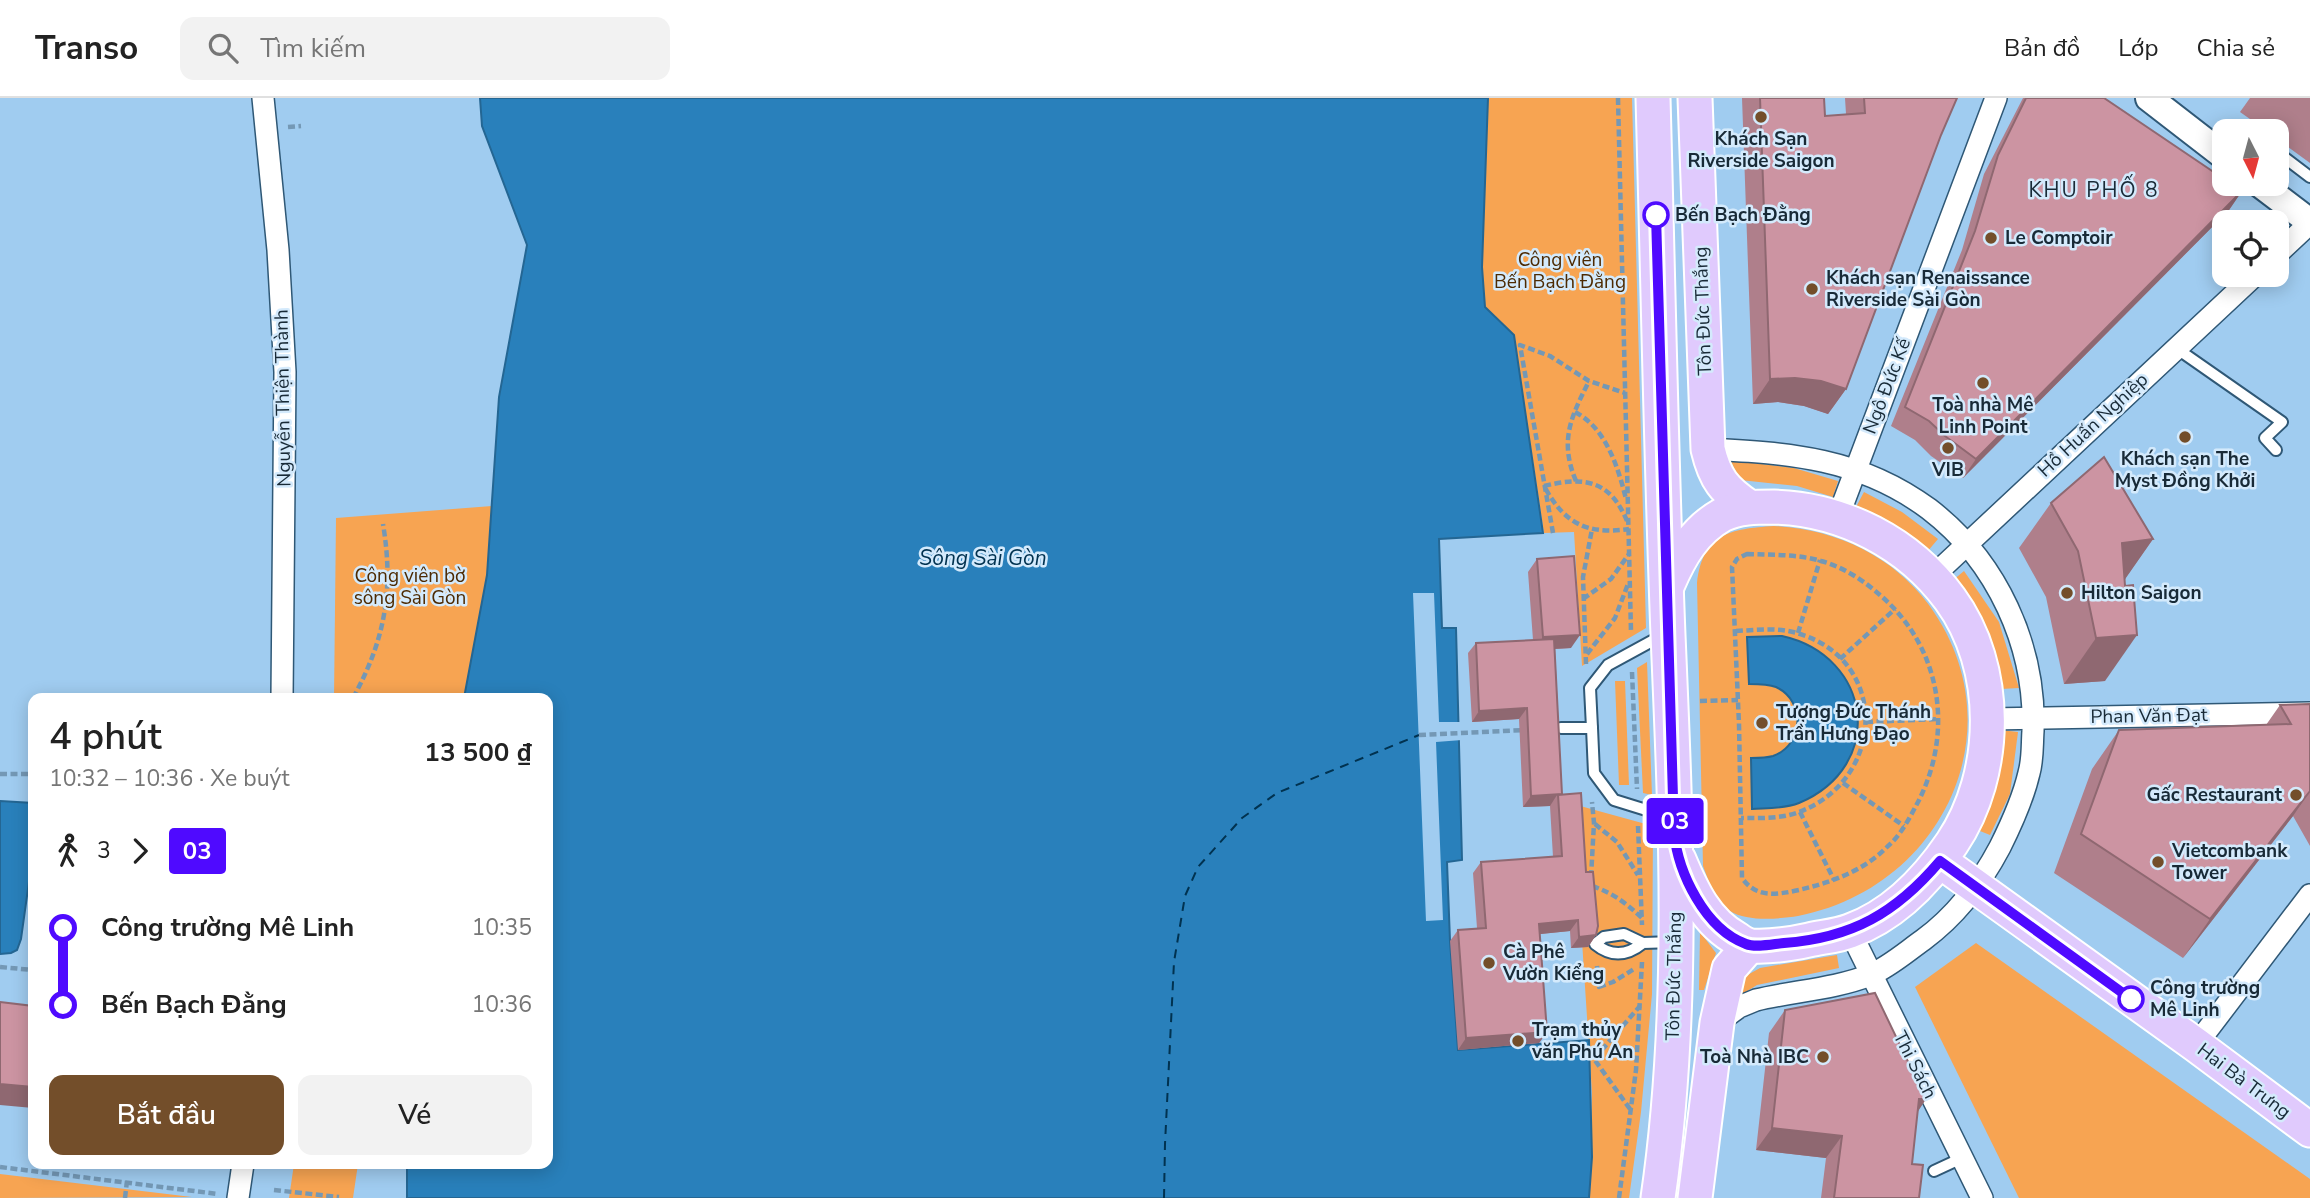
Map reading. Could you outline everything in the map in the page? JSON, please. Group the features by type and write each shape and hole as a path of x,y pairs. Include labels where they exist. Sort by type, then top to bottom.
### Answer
{"main road":[{"path":"1653,98 1667,586"},
{"name":"Tôn Ðức Thắng","path":"1696,98 1708,449 1713,471 1728,492 1749,507"},
{"path":"1667,586 1678,561 1695,535 1723,515 1749,507 1809,510 1839,517 1871,531 1905,553 1932,576 1951,600 1976,652 1985,685 1988,719 1985,756 1976,794 1961,830 1940,861 1916,888 1887,912 1850,931 1800,942 1749,946 1728,934 1706,913 1676,855"},
{"name":"Tôn Đức Thắng","path":"1658,1198 1670,1096 1675,942 1676,855 1667,586"},
{"name":"Hai Bà Trưng","path":"1940,861 2310,1130"},
{"path":"1695,1198 1717,1023 1729,969 1749,946"}],"street":[{"name":"Nguyễn Thiện Thành","path":"263,98 278,250 285,372 282,693"},
{"name":"Ngô Ðức Kế","path":"1839,517 1996,98"},
{"path":"2149,98 2212,144"},
{"path":"2275,196 2310,223 2289,243"},
{"name":"Hồ Huấn Nghiệp","path":"1932,576 2242,287"},
{"path":"1708,449 1813,458 1856,469 1891,485 1929,509 1967,543 1990,573 2020,637 2029,673 2034,718 2029,772 2013,821 1976,888 1951,917 1897,959 1870,974 1756,1000 1739,1007 1717,1023"},
{"name":"Phan Văn Ðạt","path":"1988,719 2310,713"},
{"path":"2196,1045 2310,895"},
{"name":"Thi Sách","path":"1850,931 1982,1198"},
{"path":"238,1197 242,1169"}],"lane":[{"path":"2289,161 2310,177"},
{"path":"2176,348 2282,422 2264,438 2276,450"},
{"path":"1668,632 1608,665 1590,688 1594,773 1614,800 1675,819"},
{"path":"1561,728 1592,728"},
{"path":"1643,943 1626,954 1614,954 1595,944 1604,937 1624,934 1643,943 1675,942"},
{"path":"1934,1171 1962,1158"}],"path":[{"path":"1618,98 1632,671"},
{"path":"1553,533 1520,345 1550,356 1589,381 1625,393"},
{"path":"1576,481 1566,452 1569,426 1589,381"},
{"path":"1574,412 1593,426 1610,452 1628,510"},
{"path":"1544,486 1576,481 1590,482 1604,489 1622,509 1629,527"},
{"path":"1544,486 1562,515 1575,524 1592,529 1629,527"},
{"path":"355,693 374,655 387,605 387,551 383,524"},
{"path":"1586,676 1583,577 1592,529"},
{"path":"1583,600 1611,579 1629,554"},
{"path":"1747,554 1784,555 1820,561 1846,571 1868,585 1895,609 1924,650 1938,696 1939,719 1934,762 1926,786 1904,826 1889,846 1859,869 1834,880 1792,891 1761,893 1750,889 1742,878 1732,567 1737,559 1747,554"},
{"path":"1798,633 1820,561"},
{"path":"1587,655 1615,618 1630,580"},
{"path":"1840,659 1895,609"},
{"path":"1736,631 1778,630 1798,633 1828,647 1852,673 1865,705 1866,722 1858,760 1843,783 1817,803 1800,812 1781,817 1741,818"},
{"path":"1700,701 1738,700"},
{"path":"1866,722 1939,719"},
{"path":"1419,735 1561,728"},
{"path":"0,774 28,774"},
{"path":"1843,783 1904,826"},
{"path":"1591,796 1594,823 1592,899"},
{"path":"1800,812 1834,880"},
{"path":"1594,823 1617,842 1640,879"},
{"path":"1592,886 1610,892 1642,918"},
{"path":"1595,944 1600,988 1627,975 1642,962"},
{"path":"0,967 28,970"},
{"path":"1631,1110 1594,1059 1640,1005"},
{"path":"0,1167 238,1197"},
{"path":"125,1198 127,1181"},
{"path":"274,1190 340,1197"}],"green space":[{"name":"Công viên Bến Bạch Đằng","path":"1488,98 1632,98 1646,628 1582,666 1574,532 1544,533 1514,335 1485,307 1482,267"},
{"path":"1730,460 1794,468 1838,481 1833,497 1797,486 1740,480"},
{"path":"1864,492 1902,512 1938,539 1927,552 1890,522 1856,507"},
{"name":"Công viên bờ sông Sài Gòn","path":"492,506 487,575 465,693 334,693 336,518"},
{"path":"1774,526 1797,528 1840,539 1880,559 1898,572 1929,605 1955,653 1967,702 1965,751 1951,796 1926,838 1892,873 1849,900 1798,916 1763,919 1745,917 1725,907 1713,891 1703,866 1697,583 1705,553 1721,537 1744,529"},
{"path":"1964,571 1999,622 2019,688 2001,689 1952,581"},
{"path":"1647,662 1652,795 1643,793 1637,668"},
{"path":"1615,681 1625,681 1629,785 1619,785"},
{"path":"2001,730 2018,732 2010,794 1990,835 1975,829"},
{"path":"1573,804 1653,826 1652,994 1641,1112 1629,1198 1589,1198 1592,1093"},
{"path":"1700,932 1716,953 1704,990 1699,990"},
{"path":"1976,943 2310,1179 2310,1198 2019,1198 1915,987"},
{"path":"1837,955 1839,968 1757,985 1736,998 1742,978 1760,968"},
{"path":"293,1169 357,1169 353,1198 289,1198"},
{"path":"0,1174 192,1197 0,1198"}],"water":[{"name":"Sông Sài Gòn","path":"480,98 1488,98 1482,267 1485,307 1514,335 1543,533 1439,539 1442,628 1456,628 1462,860 1447,862 1458,1050 1589,1040 1592,1157 1589,1198 407,1198 407,1169 553,1169 553,693 465,693 487,575 499,397 527,245 482,126"},
{"path":"1782,636 1812,647 1835,665 1850,688 1857,713 1856,739 1846,764 1827,786 1793,805 1752,809 1751,758 1770,757 1783,750 1791,743 1797,723 1793,702 1786,694 1773,686 1749,684 1747,637"},
{"path":"0,801 28,803 28,889 21,939 17,950 0,954"}],"pier":[{"path":"1413,593 1434,593 1439,722 1462,722 1462,740 1436,742 1443,920 1426,921"}],"building":[{"path":"1760,98 1824,98 1825,116 1865,113 1864,98 1957,98 1846,389 1821,381 1770,379"},
{"path":"2026,98 2104,98 2212,171 2212,196 2237,196 2223,210 2212,210 2212,221 1976,459 1929,421 1905,407 1975,231 1998,155"},
{"path":"2104,457 2153,539 2122,543 2125,586 2133,585 2137,635 2096,638 2078,551 2051,503"},
{"path":"1574,556 1580,635 1543,637 1537,559"},
{"path":"1554,639 1562,794 1531,796 1527,708 1479,711 1476,643"},
{"name":"Vietcombank Tower","path":"2310,704 2310,791 2210,919 2081,834 2119,730 2291,724 2280,705"},
{"path":"1581,793 1586,872 1593,872 1598,926 1596,935 1579,937 1578,920 1539,924 1547,1032 1466,1038 1458,930 1486,928 1481,862 1562,856 1558,795"},
{"path":"1875,993 1926,1099 1919,1099 1912,1164 1923,1165 1919,1198 1834,1198 1842,1136 1772,1128 1785,1010"},
{"path":"0,1002 28,1005 28,1087 0,1084"}],"ferry route":[{"path":"1164,1198 1174,962 1185,896 1198,867 1242,818 1277,793 1419,735"}],"bus line":[{"name":"03","path":"1656,215 1674,832 1676,855 1706,913 1728,934 1749,946 1800,942 1850,931 1887,912 1916,888 1940,861 2131,999"}],"place":[{"name":"Khách Sạn Riverside Saigon","path":"1761,117"},
{"name":"Bến Bạch Đằng","path":"1656,215"},
{"name":"Le Comptoir","path":"1991,238"},
{"name":"Khách sạn Renaissance Riverside Sài Gòn","path":"1812,289"},
{"name":"Toà nhà Mê Linh Point","path":"1983,383"},
{"name":"Khách sạn The Myst Đồng Khởi","path":"2185,437"},
{"name":"VIB","path":"1948,448"},
{"name":"Hilton Saigon","path":"2067,593"},
{"name":"Tượng Đức Thánh Trần Hưng Đạo","path":"1762,723"},
{"name":"Gấc Restaurant","path":"2296,795"},
{"name":"Vietcombank Tower","path":"2158,862"},
{"name":"Cà Phê Vườn Kiểng","path":"1489,963"},
{"name":"Công trường Mê Linh","path":"2131,999"},
{"name":"Trạm thủy văn Phú An","path":"1518,1041"},
{"name":"Toà Nhà IBC","path":"1823,1057"}],"district":[{"name":"KHU PHỐ 8","path":"2094,190"}]}
